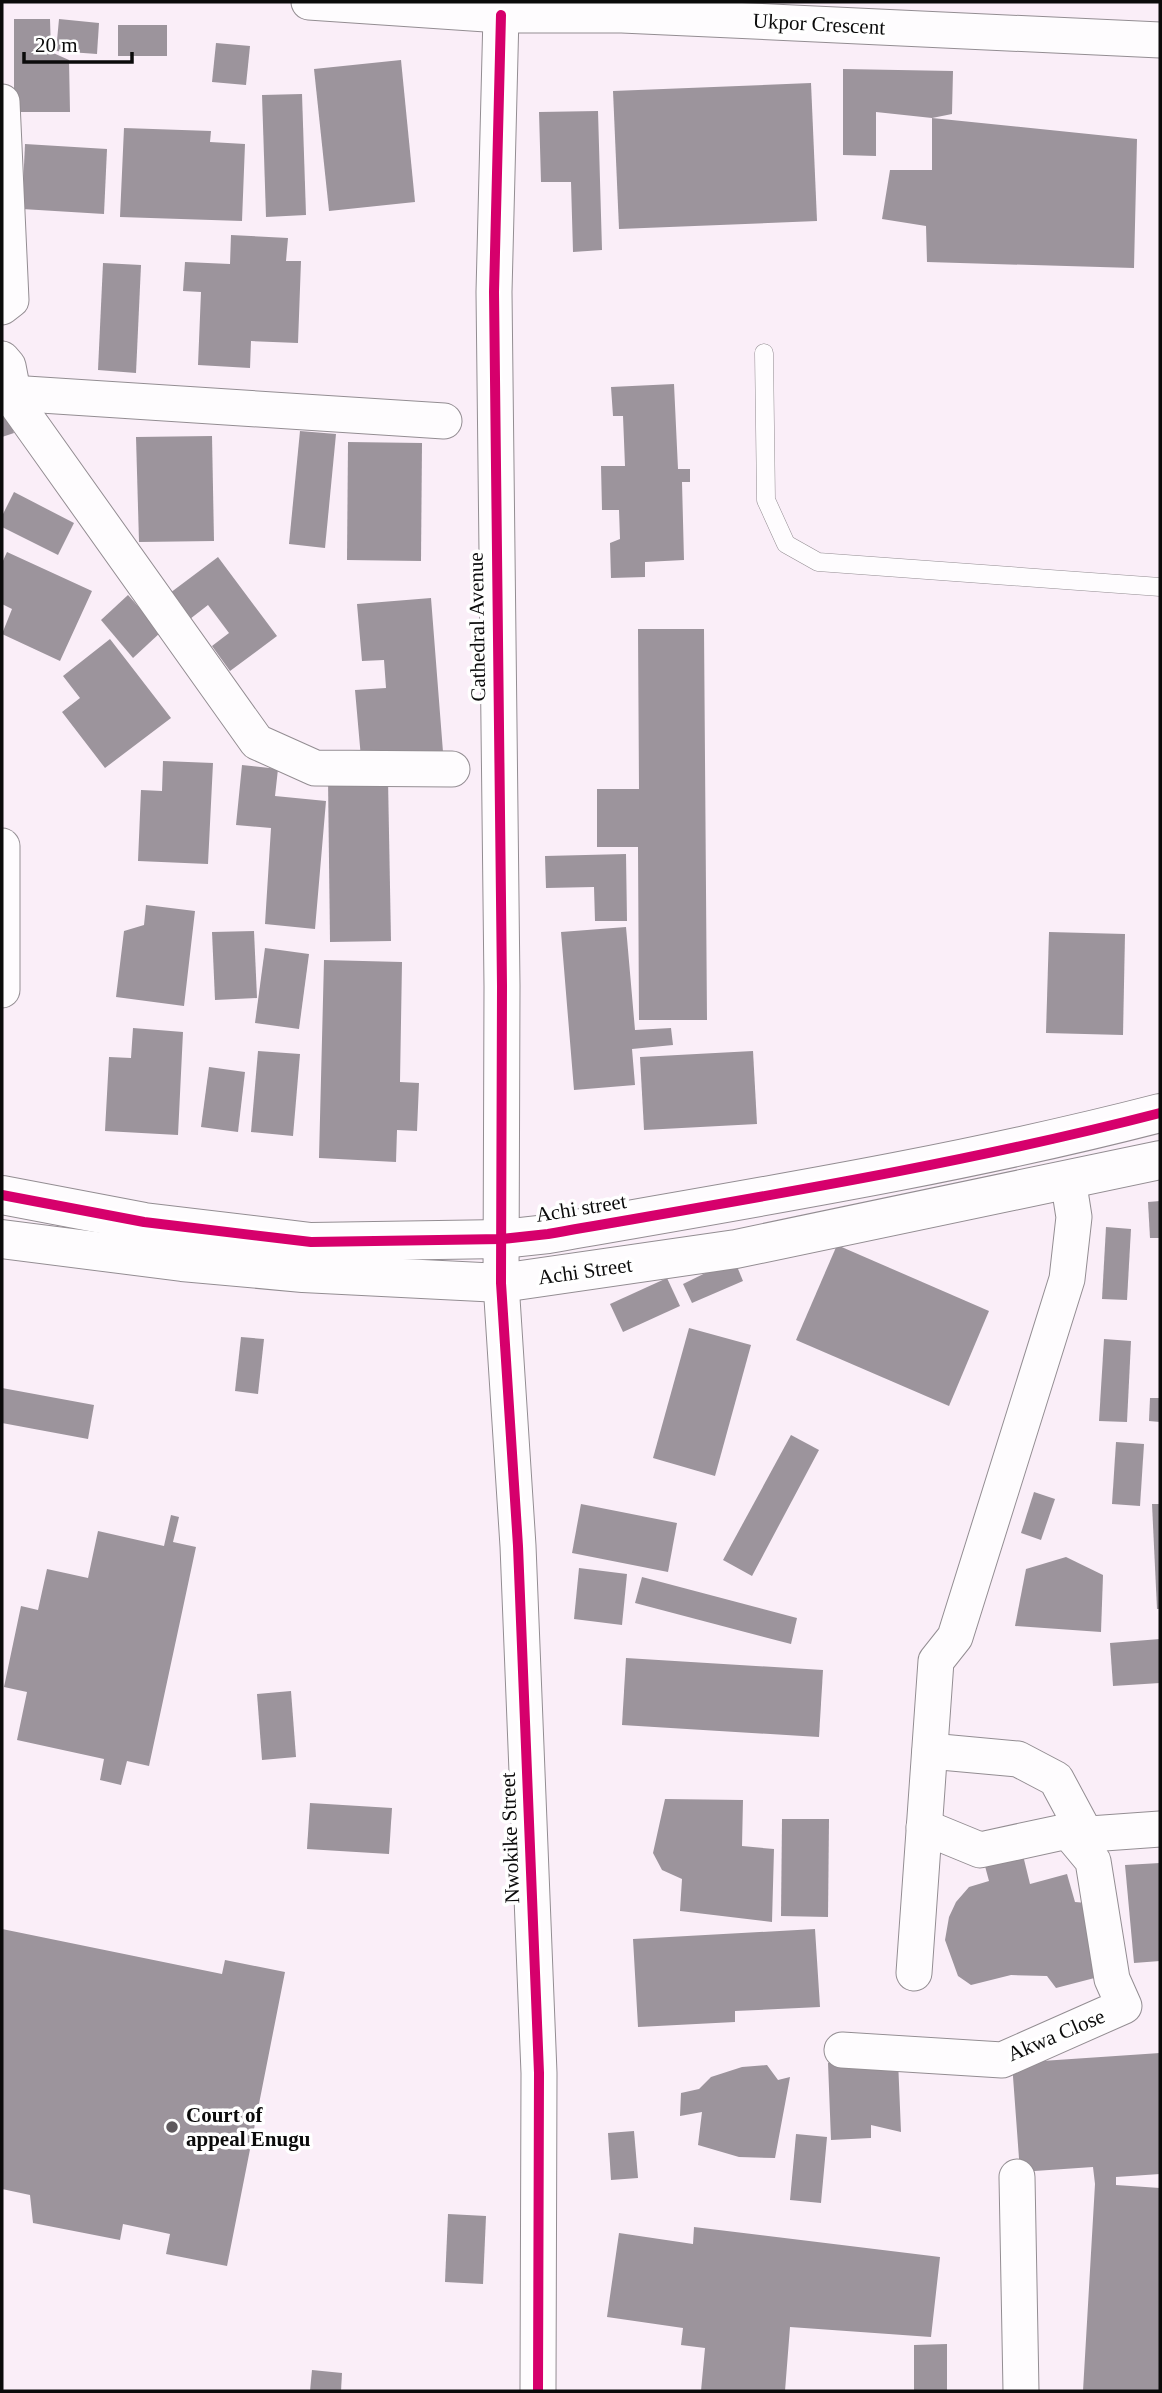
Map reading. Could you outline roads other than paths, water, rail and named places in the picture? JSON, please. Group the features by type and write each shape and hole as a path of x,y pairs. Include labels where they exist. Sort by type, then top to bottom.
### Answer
{"street":[{"name":"Ukpor Crescent","path":"309,2 501,15 622,15 1160,40"},
{"name":"Cathedral Avenue","path":"501,15 494,292 502,986 501,1283"},
{"path":"2,102 11,300 2,307"},
{"path":"2,359 8,366 15,402 257,742 315,768 452,768"},
{"path":"15,402 26,394 444,421"},
{"path":"2,846 2,990"},
{"name":"Achi street","path":"2,1195 144,1222 311,1242 502,1239 548,1234 905,1171 1056,1140 1160,1113"},
{"name":"Achi Street","path":"2,1239 182,1262 303,1273 501,1283 736,1249 1160,1160"},
{"path":"914,1973 936,1661 955,1637 1067,1279 1074,1217 1068,1179"},
{"name":"Nwokike Street","path":"501,1283 518,1546 539,2073 538,2391"},
{"name":"Akwa Close","path":"842,2050 1002,2060 1124,2006 1112,1979 1093,1861 1077,1832 1056,1779 1018,1759 930,1751"},
{"path":"924,1827 980,1850 1077,1832 1160,1829"},
{"path":"1017,2177 1021,2391"}],"lane":[{"path":"764,353 766,500 786,544 818,562 1160,587"}],"place":[{"name":"Court of appeal Enugu","path":"172,2127"}]}
